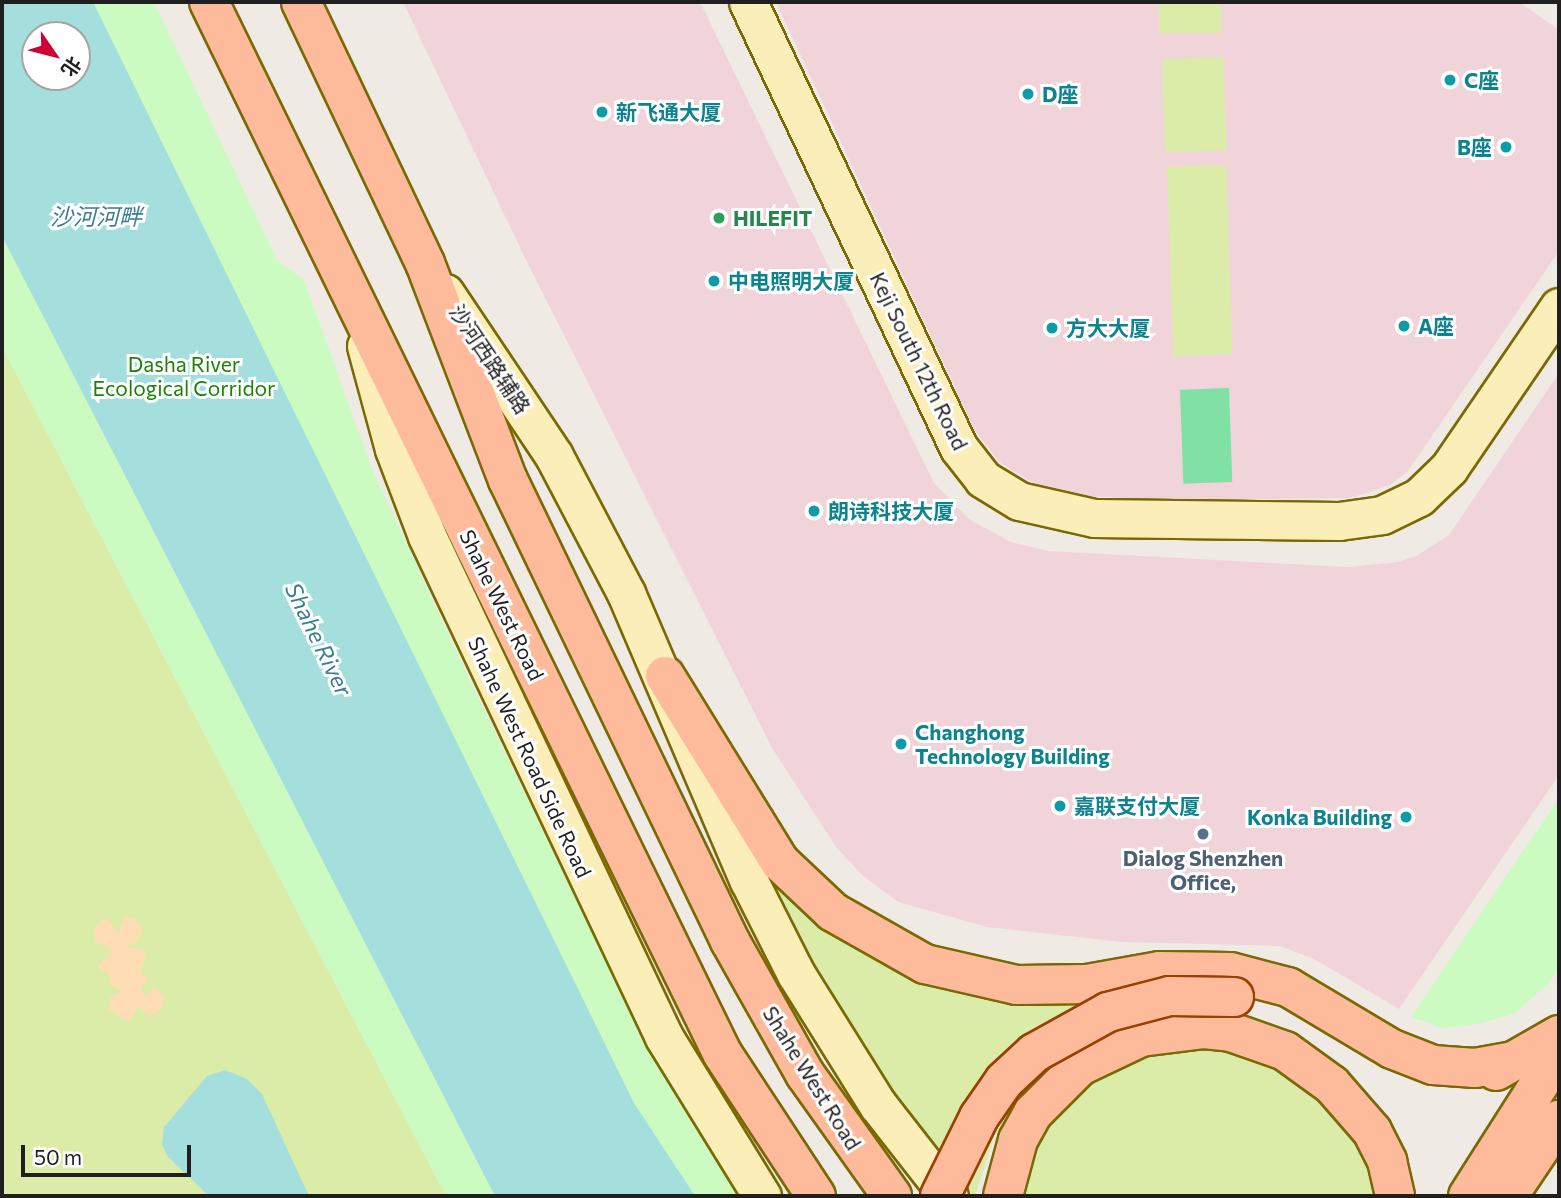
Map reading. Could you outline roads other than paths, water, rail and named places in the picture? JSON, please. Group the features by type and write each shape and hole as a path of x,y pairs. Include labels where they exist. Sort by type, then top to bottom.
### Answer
{"main road":[{"name":"Shahe West Road","path":"209,2 349,295 746,1096 816,1196"},
{"name":"Shahe West Road","path":"301,2 425,263 508,480 730,941 805,1074 892,1196"},
{"name":"Keji South 12th Road","path":"748,2 959,448 983,479 999,491 1043,510 1081,516 1339,521 1382,514 1410,502 1434,484 1463,450 1559,307"},
{"path":"425,263 554,456 665,676 749,881 796,974 878,1105 949,1196"},
{"name":"Shahe West Road Side Road","path":"349,295 409,492 527,750 664,1037 762,1196"},
{"path":"665,676 780,862 833,912 913,958 954,973 1017,985 1087,984 1160,971 1230,972 1288,987 1392,1049 1433,1065 1475,1068 1519,1060"},
{"path":"940,1196 979,1116 1004,1081 1034,1054 1071,1029 1128,1006 1170,996 1234,997 1284,1013 1363,1061 1409,1082 1458,1085 1519,1060 1559,1035"},
{"path":"1003,1196 1018,1140 1033,1113 1080,1066 1141,1037 1170,1031 1204,1029 1259,1040 1309,1066 1353,1105 1387,1161 1395,1196"},
{"path":"1468,1196 1559,1054"},
{"path":"746,1096 765,1152 786,1196"},
{"path":"1508,1196 1559,1121"}],"water":[{"name":"沙河河畔","path":"2,2 93,2 634,1103 695,1196 495,1196 2,236"},
{"path":"225,1070 247,1079 262,1094 309,1196 209,1196 168,1157 162,1145 164,1127 207,1076"}],"place":[{"name":"C座","path":"1450,80"},
{"name":"D座","path":"1028,94"},
{"name":"新飞通大厦","path":"602,112"},
{"name":"B座","path":"1506,147"},
{"name":"HILEFIT","path":"719,218"},
{"name":"中电照明大厦","path":"714,281"},
{"name":"A座","path":"1404,326"},
{"name":"方大大厦","path":"1052,328"},
{"name":"朗诗科技大厦","path":"814,511"},
{"name":"Changhong Technology Building","path":"901,744"},
{"name":"嘉联支付大厦","path":"1060,806"},
{"name":"Konka Building","path":"1406,817"},
{"name":"Dialog Shenzhen Office,","path":"1203,834"}],"park label":[{"name":"Dasha River Ecological Corridor","path":"184,376"}],"water label":[{"name":"Shahe River","path":"319,639"}]}
